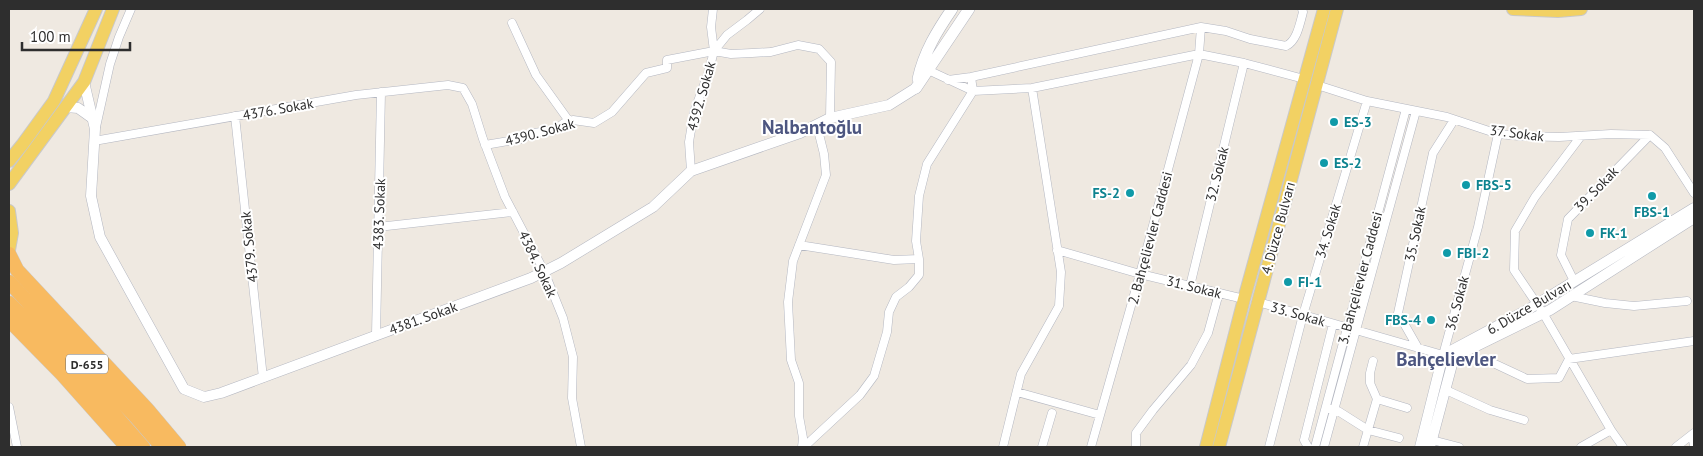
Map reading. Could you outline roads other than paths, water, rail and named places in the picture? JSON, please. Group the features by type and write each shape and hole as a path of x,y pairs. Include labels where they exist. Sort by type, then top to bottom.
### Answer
{"highway":[{"path":"9,254 17,270 147,409 179,447"},
{"name":"D-655","path":"9,282 130,410 162,447"},
{"name":"D-655","path":"9,303 80,374 143,447"},
{"path":"9,320 62,374 127,447"}],"main road":[{"path":"9,161 54,101 96,9"},
{"path":"9,184 84,82 113,9"},
{"path":"916,88 933,38 952,9"},
{"path":"925,66 969,9"},
{"name":"4. Düzce Bulvarı","path":"1206,447 1244,299 1324,9"},
{"name":"4. Düzce Bulvarı","path":"1219,447 1337,9"},
{"path":"1513,9 1558,11 1582,9"},
{"path":"9,211 12,233 9,250"}],"street":[{"path":"95,129 110,64 131,9"},
{"path":"713,9 711,27 714,51"},
{"path":"714,51 727,35 760,9"},
{"path":"948,80 971,77 1201,27 1226,31 1250,39 1286,46 1290,45 1295,37 1303,12 1302,9"},
{"path":"512,23 536,75 569,122"},
{"name":"2. Bahçelievler Caddesi","path":"1091,447 1199,54 1201,27"},
{"path":"714,51 731,54 772,52 798,45 819,49 831,62 830,118"},
{"name":"4390. Sokak","path":"485,145 555,130 564,122 573,120 594,122 612,112 628,91 646,73 666,68 666,60 714,51"},
{"name":"4392. Sokak","path":"691,171 689,142 694,112 714,51"},
{"path":"925,66 948,80 973,91 1032,88 1199,54 1244,63 1304,79"},
{"name":"32. Sokak","path":"1190,286 1244,63"},
{"path":"803,447 860,395 874,376 887,332 890,312 896,297 919,275 920,259 916,241 919,196 928,164 973,91 971,77"},
{"name":"4381. Sokak","path":"84,82 95,129 90,196 100,237 184,389 204,397 263,378 531,278 561,263 653,208 691,171 800,133 830,118 889,105 916,88"},
{"name":"4376. Sokak","path":"94,141 356,95 448,85 463,88"},
{"name":"37. Sokak","path":"1317,85 1367,102 1454,120 1498,134 1520,136 1650,135"},
{"name":"4384. Sokak","path":"463,88 472,104 485,145 506,197 544,271 563,318 573,357 572,398 581,447"},
{"path":"1003,447 1021,374 1058,306 1061,272 1032,88"},
{"name":"4383. Sokak","path":"376,336 381,92"},
{"name":"34. Sokak","path":"1268,447 1303,315 1367,102"},
{"path":"66,107 78,108 92,118"},
{"name":"3. Bahçelievler Caddesi","path":"1315,447 1406,109"},
{"name":"3. Bahçelievler Caddesi","path":"1324,447 1416,111"},
{"name":"4379. Sokak","path":"235,116 263,378"},
{"name":"35. Sokak","path":"1418,348 1398,313 1433,153 1454,120"},
{"path":"803,447 799,416 799,383 791,360 788,302 793,261 826,175 824,154 817,126"},
{"name":"36. Sokak","path":"1443,356 1478,227 1498,134"},
{"path":"1650,135 1665,148 1694,193"},
{"name":"39. Sokak","path":"1574,281 1561,255 1568,218 1650,135"},
{"path":"1581,136 1535,196 1515,231 1514,270 1543,313 1611,430 1623,447"},
{"name":"6. Düzce Bulvarı","path":"1443,356 1536,304 1694,208"},
{"path":"378,227 513,212"},
{"name":"6. Düzce Bulvarı","path":"1454,357 1543,313 1694,218"},
{"path":"799,245 894,260 920,259"},
{"name":"31. Sokak","path":"1057,250 1140,274 1244,299"},
{"path":"1136,447 1136,433 1191,365 1208,333 1219,293"},
{"path":"1571,296 1605,303 1634,306 1687,301"},
{"name":"33. Sokak","path":"1258,302 1443,356 1492,363 1527,379 1559,378 1569,359"},
{"path":"1308,447 1304,440 1334,324"},
{"path":"1569,359 1694,341"},
{"path":"1420,447 1443,356"},
{"path":"1454,357 1431,443 1459,447"},
{"path":"1363,447 1377,399 1370,383 1373,361"},
{"path":"1446,390 1490,410 1524,420"},
{"path":"1017,392 1100,415"},
{"path":"1377,399 1407,408"},
{"path":"9,407 17,447"},
{"path":"1325,407 1334,410 1368,430 1399,438"},
{"path":"1042,447 1052,413"},
{"path":"1581,447 1611,430"},
{"path":"1693,434 1694,446"},
{"path":"1676,447 1693,434"}],"place":[{"name":"ES-3","path":"1334,122"},
{"name":"ES-2","path":"1324,163"},
{"name":"FBS-5","path":"1466,185"},
{"name":"FS-2","path":"1130,193"},
{"name":"FBS-1","path":"1652,196"},
{"name":"FK-1","path":"1590,233"},
{"name":"FBI-2","path":"1447,253"},
{"name":"FI-1","path":"1288,282"},
{"name":"FBS-4","path":"1431,320"}],"district":[{"name":"Nalbantoğlu","path":"812,127"},
{"name":"Bahçelievler","path":"1446,359"}]}
